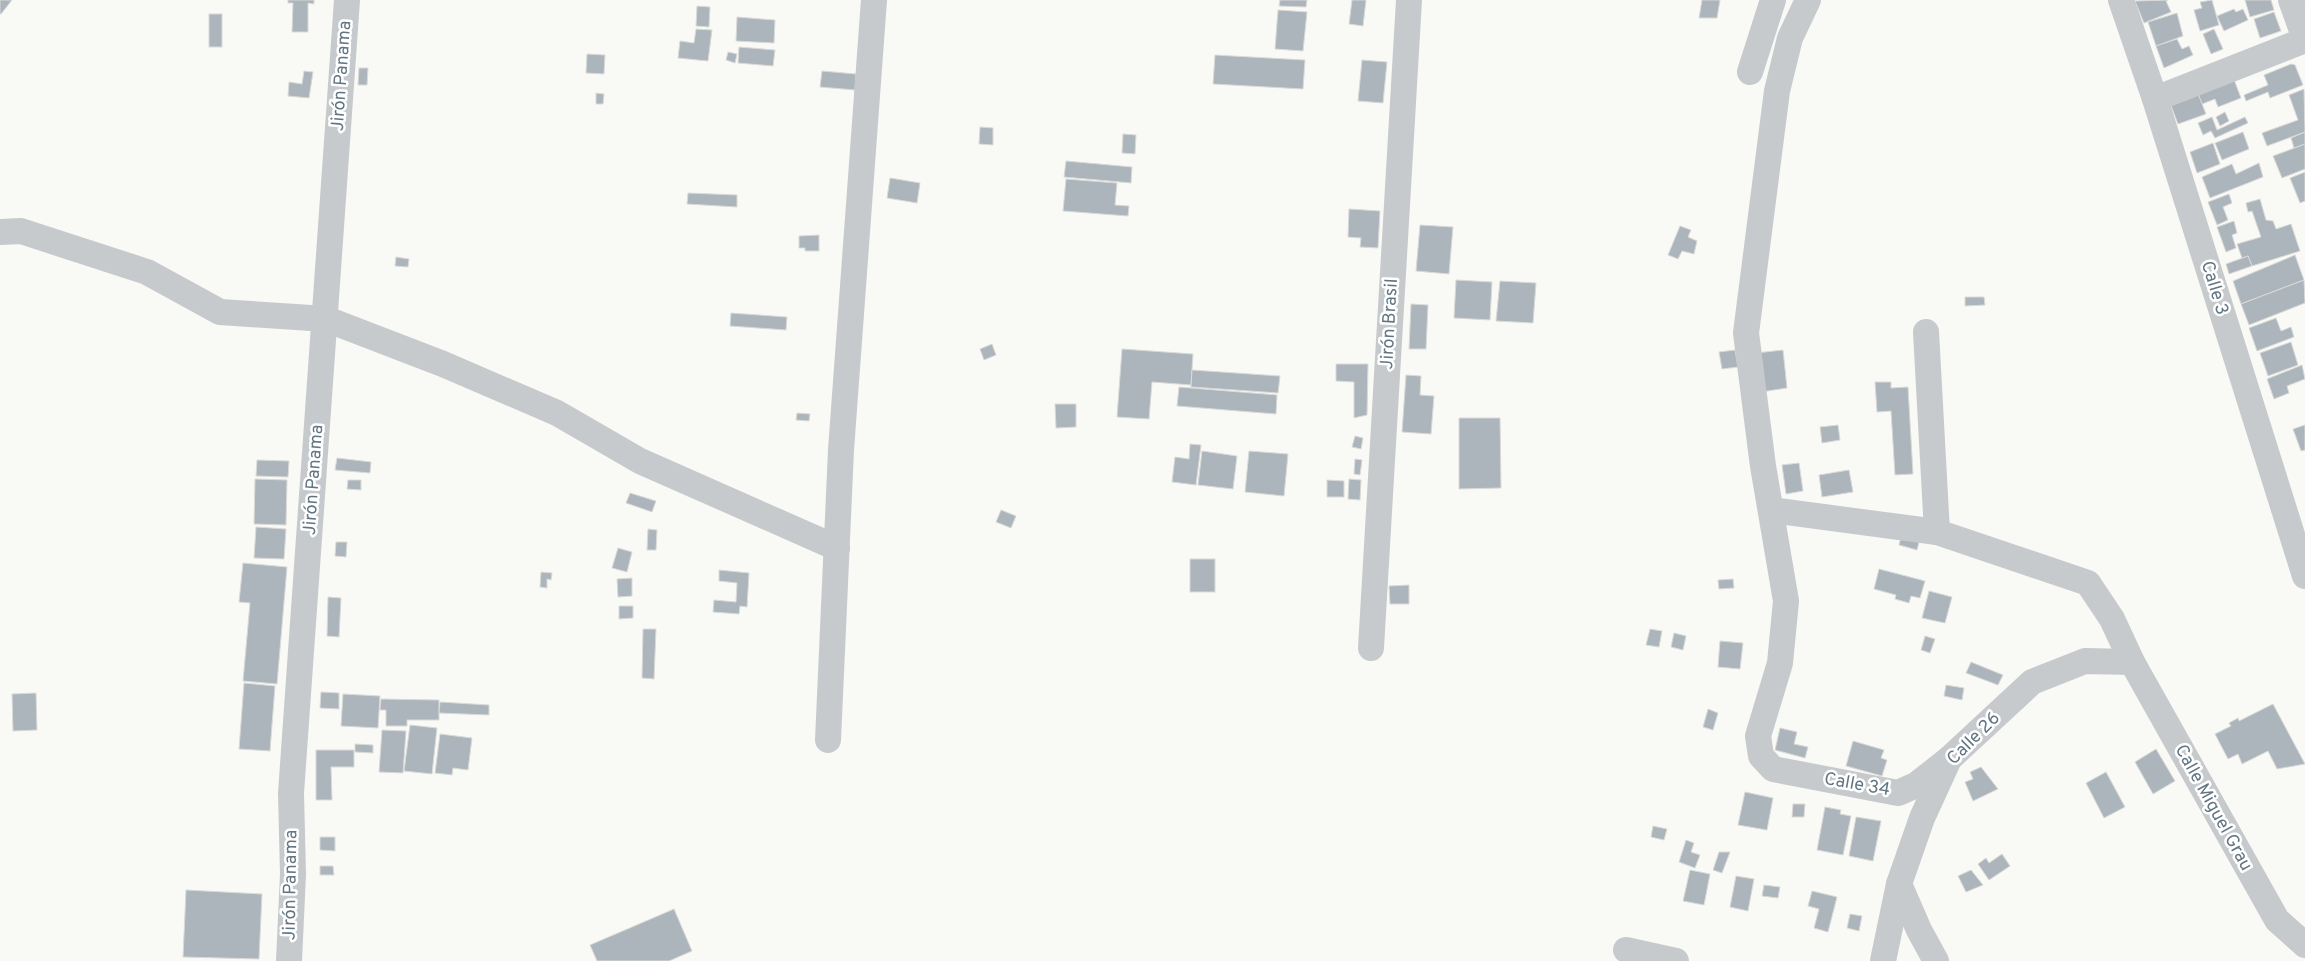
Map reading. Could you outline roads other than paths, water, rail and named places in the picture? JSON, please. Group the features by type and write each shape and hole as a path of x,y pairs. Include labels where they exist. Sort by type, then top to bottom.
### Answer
{"street":[{"name":"Jirón Panama","path":"289,961 293,874 291,792 326,319 347,0"},
{"path":"828,740 841,450 874,0"},
{"name":"Jirón Brasil","path":"1371,648 1409,0"},
{"path":"1750,72 1773,0 1808,0 1790,38 1777,91 1746,332 1763,466 1771,510"},
{"name":"Calle 3","path":"2121,0 2155,99 2305,576"},
{"path":"2155,99 2305,40 2292,0"},
{"path":"0,232 21,231 147,272 220,312 326,319 443,364 557,414 640,462 837,548"},
{"path":"1926,332 1937,532"},
{"name":"Calle Miguel Grau","path":"1771,510 1937,532 2088,583 2112,618 2132,662 2276,920 2305,945"},
{"name":"Calle 34","path":"1771,510 1786,601 1780,662 1758,736 1761,756 1773,769 1898,792 1916,785 1949,759"},
{"name":"Calle 26","path":"1883,961 1899,884 1922,818 1949,759 2032,682 2085,661 2132,662"},
{"path":"1899,884 1936,961"},
{"path":"1626,950 1676,961"}]}
